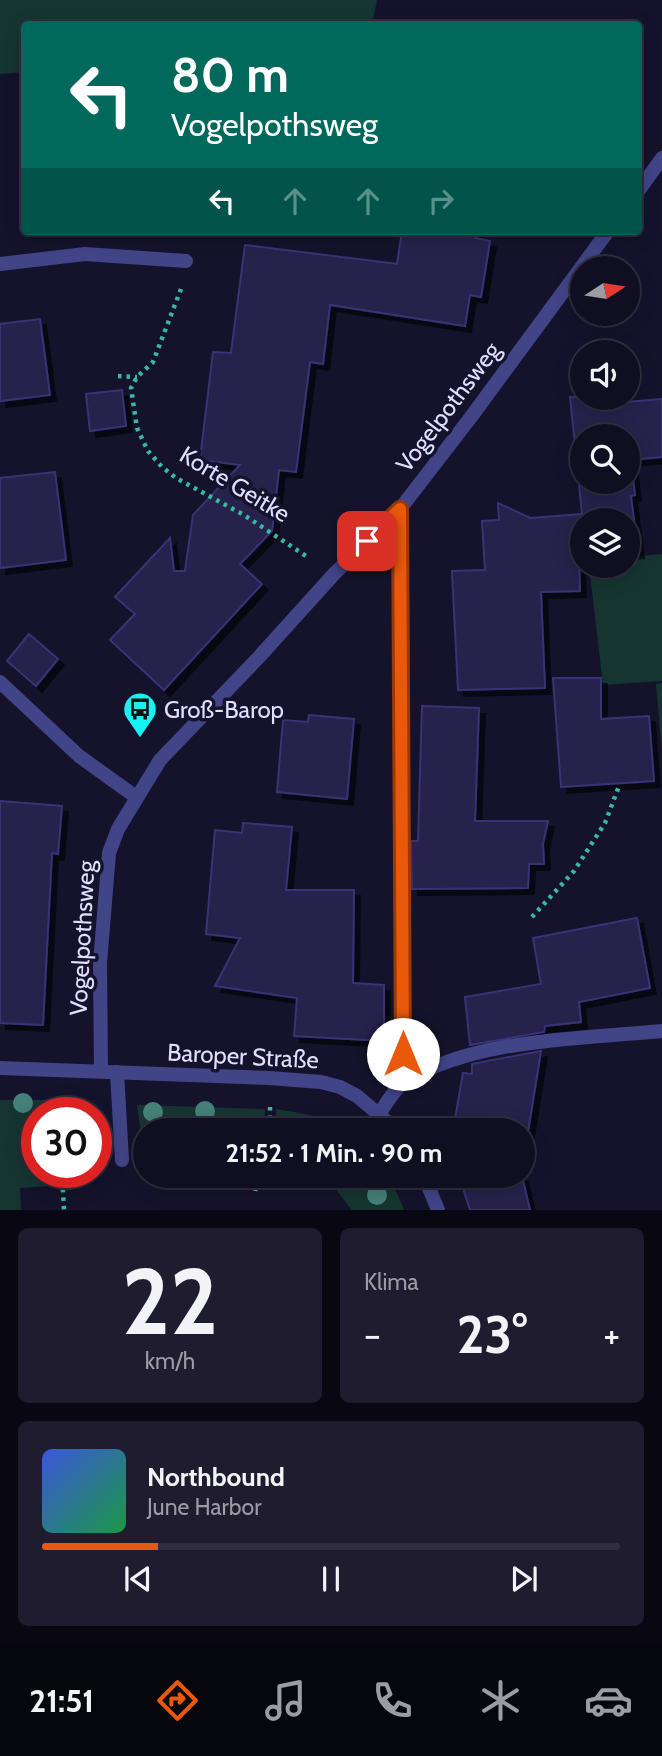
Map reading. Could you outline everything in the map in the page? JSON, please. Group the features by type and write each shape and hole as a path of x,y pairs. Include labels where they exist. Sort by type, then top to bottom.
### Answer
{"street":[{"path":"642,186 662,158"},
{"name":"Vogelpothsweg","path":"101,1071 100,963 109,853 118,829 136,797 160,760 334,574 400,509 605,235"},
{"path":"0,264 85,254 186,261"},
{"path":"400,509 403,1082"},
{"path":"0,682 79,755 136,797"},
{"path":"379,1114 403,1082 452,1060 493,1049 662,1031"},
{"name":"Baroper Straße","path":"0,1068 321,1082 348,1091 384,1118"},
{"path":"117,1072 122,1160"},
{"path":"429,1188 438,1210"}],"path":[{"path":"118,376 137,377 153,362 180,292 186,261"},
{"name":"Korte Geitke","path":"137,377 131,388 137,428 148,451 162,467 176,478 244,515 334,574"},
{"path":"532,917 574,870 605,822 619,786"},
{"path":"63,1188 64,1210"}],"green space":[{"path":"0,0 377,0 373,21 21,21 21,72 0,74"},
{"path":"662,554 662,681 603,685 591,578 640,578 640,556"},
{"path":"662,683 662,751 656,684"},
{"path":"0,1100 21,1100 21,1210 0,1210"},
{"path":"137,1105 265,1109 265,1118 139,1118"},
{"path":"276,1109 320,1118 276,1118"},
{"path":"335,1188 394,1188 404,1210 352,1210"}],"building":[{"path":"401,235 475,235 475,238 490,241 481,297 470,295 465,326 330,305 323,364 310,362 296,472 279,470 272,531 240,564 262,584 164,690 110,640 135,614 115,597 170,538 174,571 185,571 193,515 240,465 200,460 213,352 231,353 245,245 397,264"},
{"path":"40,319 50,395 0,401 0,324"},
{"path":"122,390 126,426 90,431 86,394"},
{"path":"662,399 662,457 640,459 640,424 573,424 571,410 640,410 640,401"},
{"path":"55,472 66,560 0,568 0,478"},
{"path":"580,494 635,494 631,496 632,508 581,508"},
{"path":"498,503 530,518 570,515 570,578 580,578 580,591 541,592 545,688 458,690 452,571 485,570 482,521 499,520"},
{"path":"29,634 58,659 36,686 7,661"},
{"path":"553,678 601,678 601,719 649,716 654,781 561,787"},
{"path":"422,706 479,708 475,821 548,821 543,844 544,864 529,864 528,888 412,889 411,841 418,841"},
{"path":"309,715 354,719 347,799 277,792 283,720 308,722"},
{"path":"0,801 62,806 58,854 52,853 43,1025 0,1023"},
{"path":"243,823 292,827 286,890 354,890 353,983 384,985 384,1041 294,1036 297,998 215,986 240,938 206,934 215,830 242,833"},
{"path":"637,918 650,988 579,1002 581,1022 545,1026 544,1032 470,1045 465,997 541,984 533,938"},
{"path":"541,1051 530,1118 455,1118 463,1073 472,1074 472,1064"},
{"path":"463,1188 525,1188 530,1210 470,1210"}],"place":[{"name":"Groß-Barop","path":"140,739"}],"route":[{"path":"367,541 400,509 403,1054"}]}
